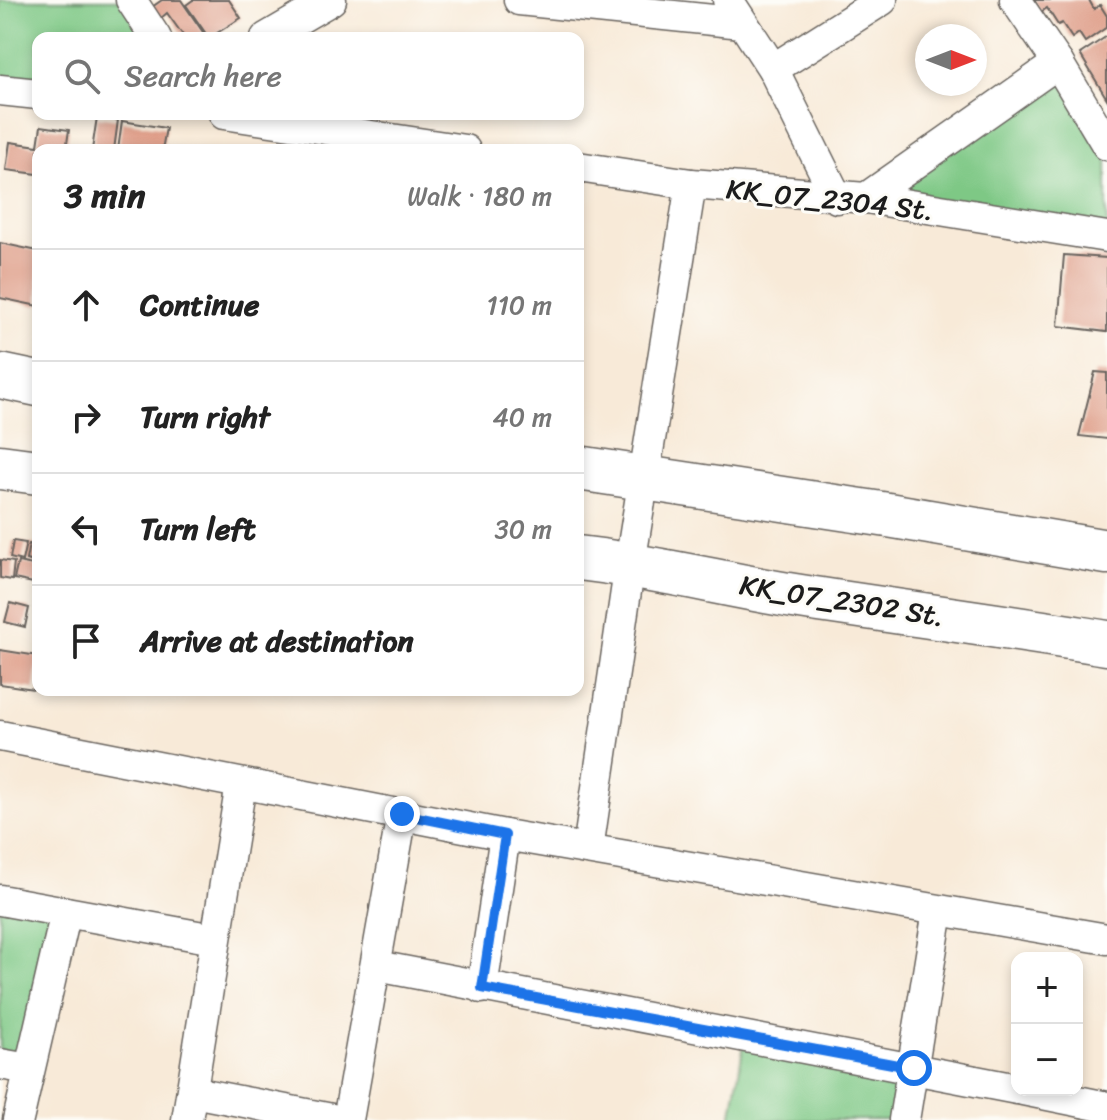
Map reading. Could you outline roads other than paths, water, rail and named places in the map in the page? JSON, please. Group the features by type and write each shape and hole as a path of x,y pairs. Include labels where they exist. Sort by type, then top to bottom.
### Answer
{"main road":[{"path":"0,376 32,383"},
{"path":"0,467 32,471"},
{"path":"584,469 1107,552"},
{"name":"KK_07_2302 St.","path":"584,559 630,564 791,595 1107,643"}],"street":[{"path":"131,0 152,32"},
{"path":"276,32 331,0"},
{"path":"519,0 735,12 851,198 1058,63"},
{"path":"773,69 882,0"},
{"path":"1015,0 1058,63 1107,145"},
{"path":"0,90 32,93"},
{"path":"264,120 425,144"},
{"name":"KK_07_2304 St.","path":"584,168 691,184 851,198 1094,236"},
{"path":"588,849 691,184"},
{"path":"0,736 505,835 1107,939"},
{"path":"241,784 214,939 190,1106 337,1120"},
{"path":"348,1120 402,814"},
{"path":"482,988 505,835"},
{"path":"0,900 214,939"},
{"path":"904,1120 938,911"},
{"path":"18,1120 14,1066 66,912"},
{"path":"377,966 1011,1088"},
{"path":"1053,1096 1107,1107"}]}
